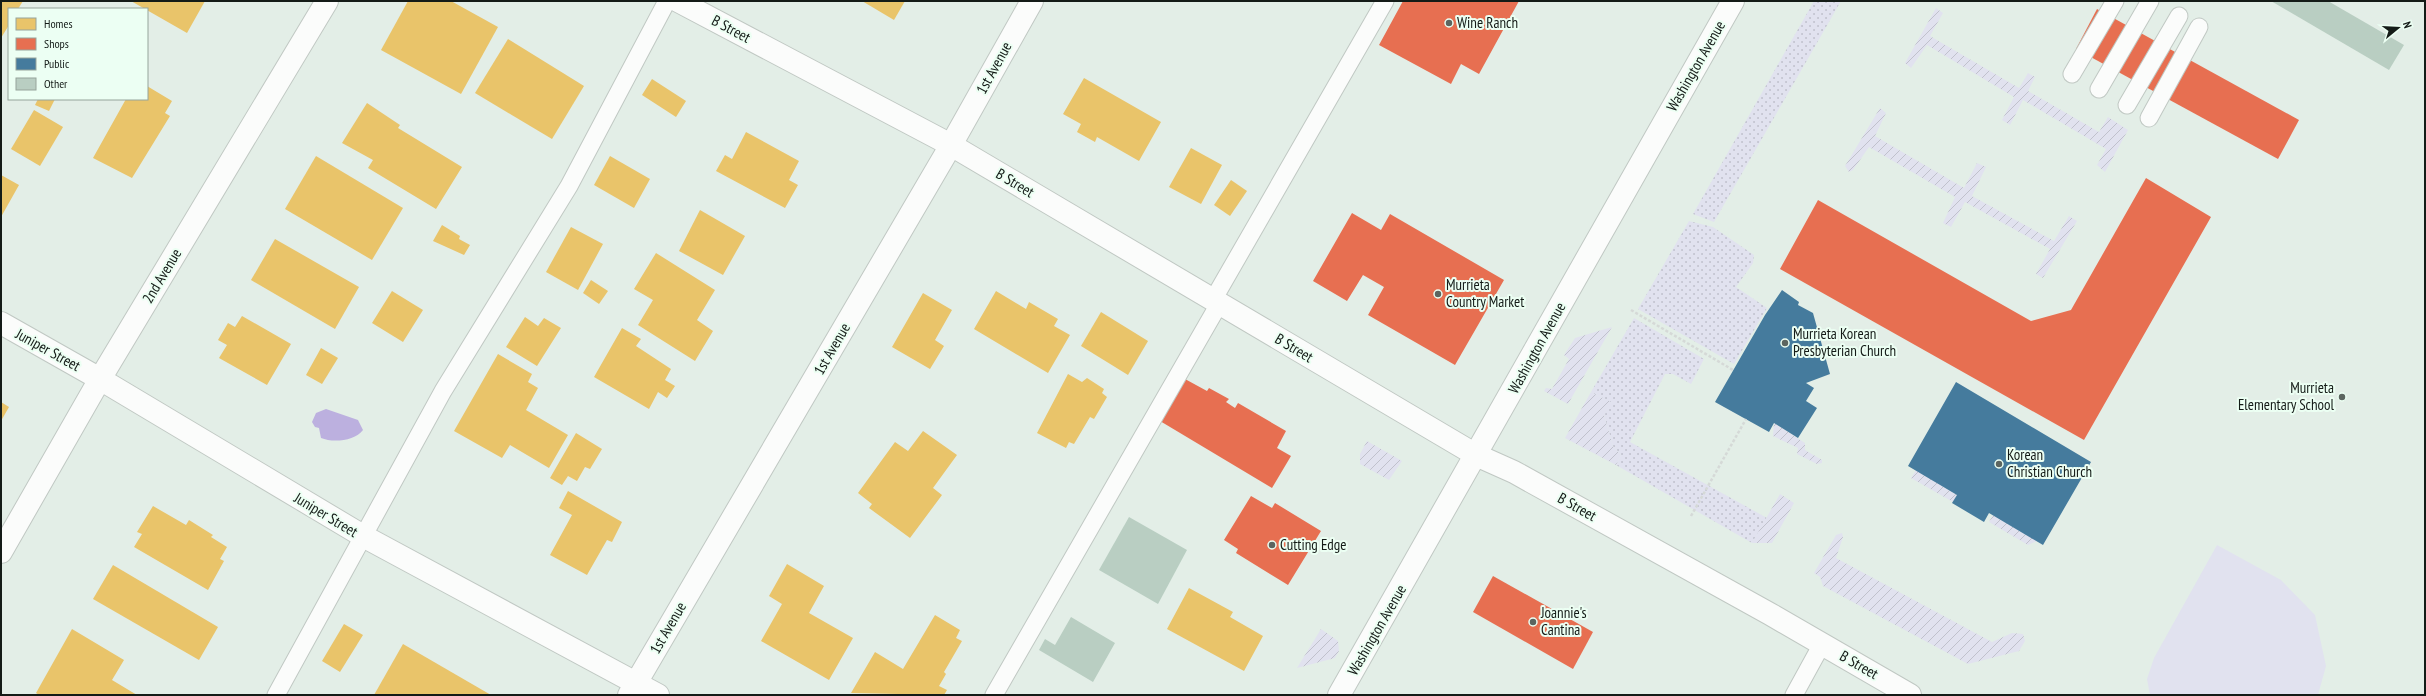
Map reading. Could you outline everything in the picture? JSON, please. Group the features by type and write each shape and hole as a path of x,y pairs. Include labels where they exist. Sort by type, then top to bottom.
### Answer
{"street":[{"name":"2nd Avenue","path":"1,552 100,379 327,1"},
{"name":"B Street","path":"678,1 951,145 1476,455 1514,472 1822,644 1910,695"},
{"name":"1st Avenue","path":"633,689 951,145 1032,1"},
{"name":"Washington Avenue","path":"1339,695 1733,1"},
{"name":"Juniper Street","path":"1,323 100,379 363,536 633,689 658,695"}],"lane":[{"path":"276,695 444,391 569,186 667,1"},
{"path":"994,695 1385,1"},
{"path":"2072,74 2115,1"},
{"path":"2099,90 2150,1"},
{"path":"2127,106 2179,16"},
{"path":"2150,118 2200,27"},
{"path":"1794,695 1822,644"}],"path":[{"path":"1631,310 1733,370"},
{"path":"1691,516 1746,419"}],"shaded area":[{"path":"1814,1 1841,1 1714,222 1693,214"},
{"path":"1936,8 1943,13 1930,36 2019,88 2028,73 2035,77 2028,91 2099,132 2108,117 2128,130 2105,172 2097,165 2106,149 2023,100 2010,125 2002,120 2014,97 1927,45 1911,68 1905,63"},
{"path":"1880,108 1886,113 1875,136 1964,188 1977,163 1986,167 1972,196 2054,241 2069,216 2077,221 2043,278 2036,274 2050,249 1965,202 1951,227 1943,223 1955,197 1869,147 1853,170 1849,172 1845,166"},
{"path":"1689,221 1713,227 1754,255 1753,263 1736,287 1767,308 1734,364 1638,309"},
{"path":"1634,318 1704,359 1691,384 1673,374 1665,374 1630,442 1767,518 1752,543 1616,465 1621,455 1613,446 1604,415 1612,403 1591,392"},
{"path":"1612,327 1568,404 1544,391 1546,388 1552,389 1569,359 1564,355 1575,338"},
{"path":"1591,392 1613,403 1604,415 1613,446 1621,455 1616,465 1565,438"},
{"path":"326,409 358,420 363,430 355,437 344,440 337,441 321,438 319,428 315,427 312,422 316,413"},
{"path":"1774,423 1805,443 1805,450 1822,460 1822,463 1817,464 1797,454 1798,448 1773,436"},
{"path":"1367,441 1402,461 1389,480 1360,464 1360,454"},
{"path":"1916,470 1957,495 1953,502 1911,478"},
{"path":"1780,494 1794,503 1772,543 1752,543"},
{"path":"1993,515 2037,541 2028,545 1989,522"},
{"path":"1842,533 1843,537 1836,558 1992,642 2012,633 2023,634 2025,641 2019,651 1968,664 1823,586 1820,577 1814,573 1836,535"},
{"path":"2217,545 2281,580 2315,615 2326,666 2318,695 2150,695 2147,679 2154,658"},
{"path":"1321,629 1338,641 1339,651 1335,658 1297,668"}],"building: Homes":[{"path":"1,1 23,1 19,8 8,8 8,27 1,38"},
{"path":"131,1 205,1 187,33 148,11 148,8 143,8"},
{"path":"408,1 451,1 498,27 461,94 381,50"},
{"path":"862,1 905,1 894,20"},
{"path":"508,39 584,86 552,139 475,93"},
{"path":"1084,78 1161,122 1139,161 1097,137 1095,142 1077,132 1081,124 1063,114"},
{"path":"652,79 686,101 676,117 642,95"},
{"path":"148,87 172,101 165,113 170,116 132,178 93,158 125,100 148,100"},
{"path":"38,100 54,100 49,111 35,105"},
{"path":"367,103 400,125 398,128 462,167 436,209 368,168 373,160 342,143"},
{"path":"34,110 63,127 40,166 11,149"},
{"path":"746,132 799,161 789,180 798,185 785,208 716,171 725,155 732,159"},
{"path":"1191,148 1222,165 1201,204 1169,187"},
{"path":"316,156 403,208 372,260 285,209"},
{"path":"610,156 650,179 634,208 594,185"},
{"path":"1,175 19,185 1,217"},
{"path":"1231,180 1247,191 1230,216 1214,205"},
{"path":"700,210 745,236 723,275 679,251"},
{"path":"442,225 460,236 459,239 470,245 464,255 433,241"},
{"path":"571,227 603,244 578,290 546,272"},
{"path":"275,239 359,287 335,329 251,280"},
{"path":"656,253 715,290 697,320 713,331 695,361 638,325 653,300 634,289"},
{"path":"591,280 608,291 599,304 583,293"},
{"path":"392,291 423,310 403,342 372,323"},
{"path":"996,291 1026,309 1029,302 1058,319 1054,326 1070,335 1048,373 974,329"},
{"path":"923,293 952,310 935,340 944,346 930,369 892,347"},
{"path":"1101,312 1148,341 1128,375 1081,346"},
{"path":"242,316 291,344 267,385 219,358 227,345 218,340 228,323 235,327"},
{"path":"525,317 538,326 544,318 561,328 537,366 506,347"},
{"path":"622,328 641,339 636,346 671,369 665,380 675,386 667,398 658,392 649,409 594,377"},
{"path":"321,348 338,358 322,384 306,375"},
{"path":"498,354 532,374 528,382 538,388 526,410 568,435 549,468 510,445 502,458 454,431"},
{"path":"1068,374 1082,382 1087,378 1104,389 1102,393 1107,397 1094,419 1090,417 1074,444 1069,442 1066,448 1037,433"},
{"path":"1,402 9,407 1,421"},
{"path":"923,431 957,455 933,488 942,495 910,538 869,508 872,504 858,493 895,442 908,451"},
{"path":"576,433 602,449 590,469 585,467 577,481 568,476 562,485 550,478"},
{"path":"568,491 622,522 612,542 607,540 587,575 550,555 572,515 559,508"},
{"path":"153,506 186,525 189,520 213,535 211,537 227,547 220,559 224,561 208,590 134,547 142,534 137,532"},
{"path":"787,564 824,586 809,613 853,638 829,680 761,641 782,604 769,596"},
{"path":"113,565 218,627 199,660 93,599"},
{"path":"1189,588 1233,612 1230,617 1263,636 1244,671 1167,629"},
{"path":"935,615 960,630 956,638 962,641 944,672 946,674 939,686 947,690 944,695 851,693 875,652 903,669"},
{"path":"344,624 363,635 340,672 322,661"},
{"path":"72,629 124,660 112,680 137,695 39,695 36,693"},
{"path":"403,644 491,695 374,695"}],"building: Shops":[{"name":"Wine Ranch","path":"1403,1 1519,1 1479,74 1461,64 1451,84 1379,45"},
{"path":"2097,9 2299,120 2278,159 2076,49"},
{"path":"2146,178 2211,217 2084,440 1780,269 1818,200 2031,321 2071,310"},
{"name":"Murrieta Country Market","path":"1352,213 1381,230 1390,214 1504,280 1455,365 1368,315 1384,287 1363,275 1347,301 1313,281"},
{"path":"1185,379 1207,391 1209,388 1229,399 1226,402 1235,408 1238,403 1286,431 1277,448 1291,456 1272,488 1160,421"},
{"name":"Cutting Edge","path":"1251,496 1272,508 1275,503 1321,531 1288,585 1236,553 1238,549 1224,540"},
{"name":"Joannie's Cantina","path":"1493,576 1593,632 1573,669 1473,612"}],"building: Public":[{"name":"Murrieta Korean Presbyterian Church","path":"1782,290 1799,302 1798,305 1813,313 1830,374 1806,383 1814,388 1806,401 1817,408 1798,438 1774,423 1769,432 1715,402 1765,315"},
{"name":"Korean Christian Church","path":"1956,382 2091,462 2043,545 1989,513 1984,522 1952,503 1957,495 1908,466"}],"building: Other":[{"path":"2271,1 2328,1 2404,45 2389,70"},
{"path":"1129,517 1187,550 1158,604 1099,570"},
{"path":"1071,617 1115,643 1093,682 1039,650 1045,639 1055,645"}],"place":[{"name":"Wine Ranch","path":"1449,23"},
{"name":"Murrieta Country Market","path":"1438,294"},
{"name":"Murrieta Korean Presbyterian Church","path":"1785,343"},
{"name":"Murrieta Elementary School","path":"2342,397"},
{"name":"Korean Christian Church","path":"1999,464"},
{"name":"Cutting Edge","path":"1272,545"},
{"name":"Joannie's Cantina","path":"1533,622"}]}
